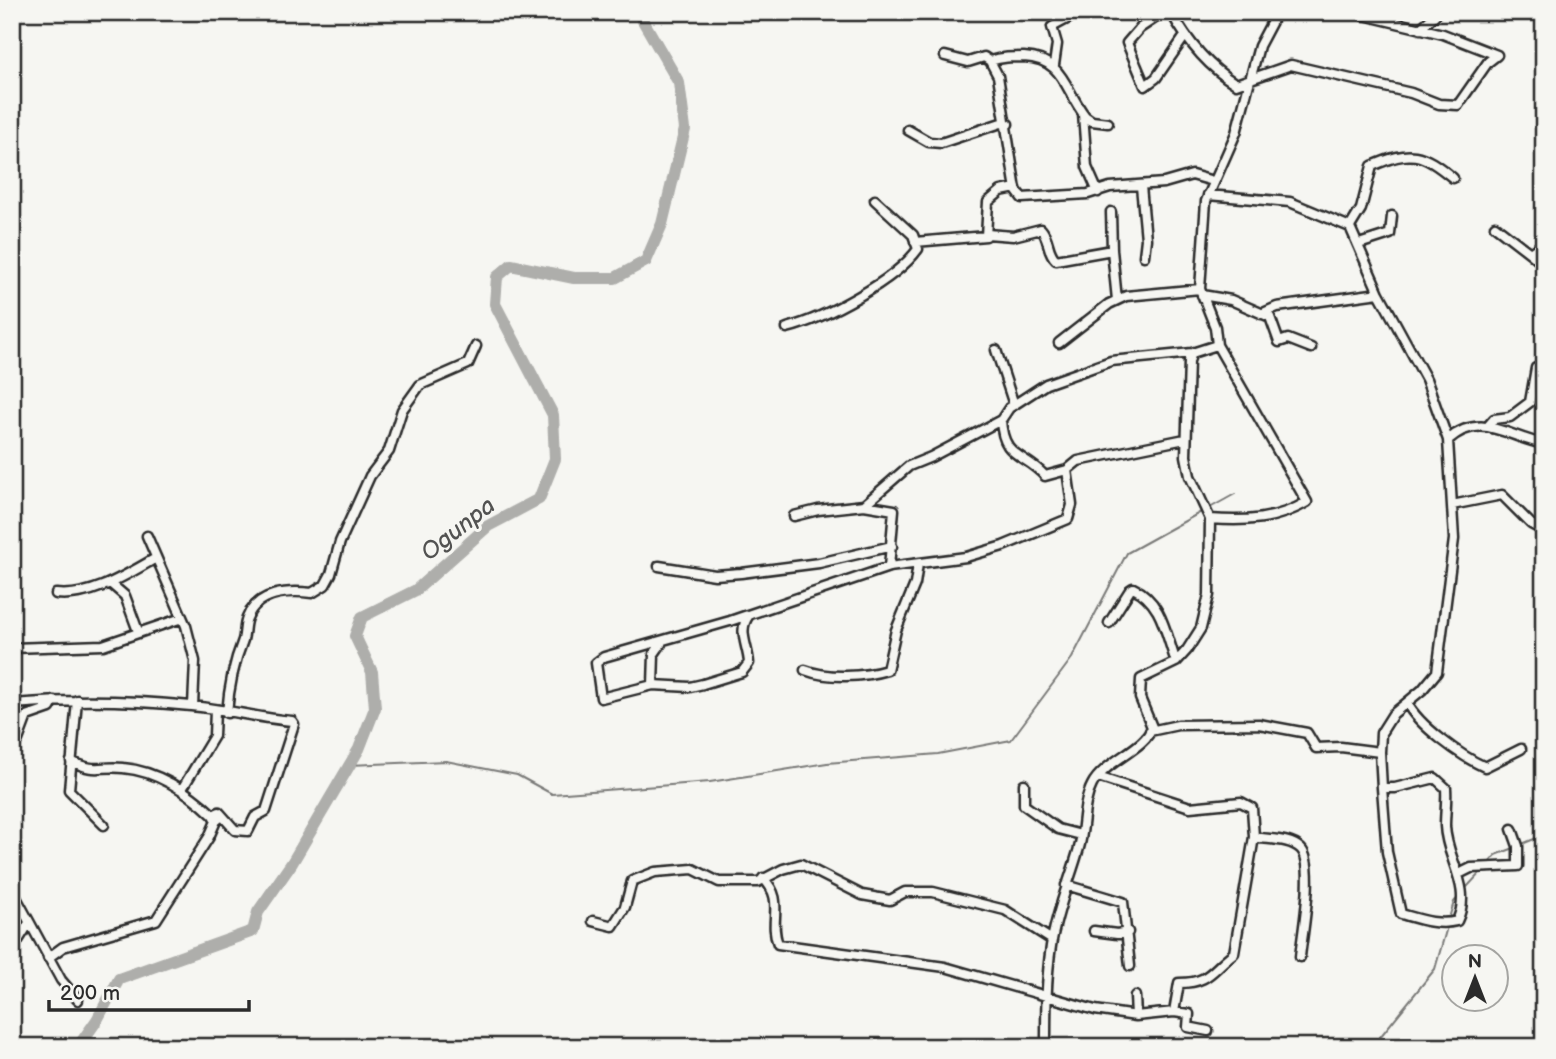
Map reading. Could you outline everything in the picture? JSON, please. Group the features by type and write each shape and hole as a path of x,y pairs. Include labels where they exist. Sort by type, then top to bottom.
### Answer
{"highway":[{"path":"12,20 13,12"}],"street":[{"path":"1054,65 1057,44 1052,27 1080,12"},
{"path":"1164,12 1140,28 1127,43 1145,86 1156,78 1185,36"},
{"path":"1171,12 1185,36 1216,72 1236,84 1291,65 1411,93 1439,104 1458,105 1488,62 1497,55 1443,34 1351,12"},
{"path":"1210,519 1264,518 1287,514 1307,502 1217,345 1215,327 1201,292 1208,195 1236,133 1247,80 1259,46 1277,12"},
{"path":"1420,29 1438,12"},
{"path":"945,56 956,61 985,57 990,61 998,76 1008,124 1016,188 1023,198 1098,192 1110,187 1141,186 1192,175 1213,181"},
{"path":"990,61 1008,57 1039,58 1054,65 1083,114 1092,121 1108,123"},
{"path":"1083,114 1087,167 1098,192"},
{"path":"908,130 929,142 941,143 1001,123 1008,124"},
{"path":"1350,227 1361,209 1372,166 1397,155 1419,154 1453,178"},
{"path":"1141,186 1146,239 1144,256"},
{"path":"987,234 988,202 1001,191 1016,188"},
{"path":"1208,195 1290,202 1350,227 1379,293 1426,379 1448,440 1454,539 1437,672 1394,714 1381,733 1380,752 1382,788 1387,852 1401,914 1424,921 1457,921 1462,909 1460,874 1445,827 1446,788 1435,778 1395,788 1382,788"},
{"path":"787,328 808,323 865,291 908,262 918,249 913,235 875,200"},
{"path":"1111,212 1117,300"},
{"path":"1359,244 1390,234 1391,216"},
{"path":"1495,226 1544,265"},
{"path":"915,242 938,242 987,234 1013,236 1041,229 1046,234 1048,253 1056,260 1112,250"},
{"path":"1530,253 1544,243"},
{"path":"1059,342 1117,300 1136,295 1201,292 1231,300 1270,317 1279,342 1288,339 1311,348"},
{"path":"1261,314 1277,307 1379,293"},
{"path":"864,505 909,466 932,457 1001,420 1014,405 1046,384 1111,361 1192,353 1217,345"},
{"path":"228,713 232,668 244,637 247,619 255,605 291,590 312,593 325,585 364,488 389,451 402,410 420,385 468,364 476,346"},
{"path":"996,350 1014,405"},
{"path":"1150,732 1151,721 1140,698 1141,680 1176,662 1201,628 1209,595 1210,519 1190,476 1185,439 1188,372 1192,353"},
{"path":"1488,426 1494,419 1510,417 1530,402 1536,368 1544,366"},
{"path":"1001,420 1002,436 1008,450 1037,467 1045,476 1067,470 1078,461 1185,439"},
{"path":"1448,440 1461,428 1488,426 1524,441 1544,444"},
{"path":"749,615 743,624 747,668 690,687 653,685 601,698 596,663 612,654 663,642 749,615 889,567 979,554 1068,519 1072,505 1067,470"},
{"path":"1452,505 1503,495 1531,524 1544,531"},
{"path":"794,516 818,509 864,505 894,510 889,567"},
{"path":"147,536 182,618 195,661 193,706"},
{"path":"659,566 715,575 741,573 819,563 891,546"},
{"path":"56,594 73,596 110,583 156,558"},
{"path":"805,670 817,675 872,675 887,670 896,630 915,584 918,564"},
{"path":"110,583 125,596 138,631"},
{"path":"1109,623 1130,590 1133,588 1142,592 1152,599 1159,612 1176,662"},
{"path":"12,648 103,645 182,618"},
{"path":"653,685 654,654 663,642"},
{"path":"12,746 18,740 27,716 50,708 54,701"},
{"path":"77,701 69,790 104,825"},
{"path":"12,704 77,701 193,706 292,721 294,724 266,811 255,817 248,831 235,830 182,789 136,770 114,768 99,771 71,761"},
{"path":"1407,703 1430,728 1468,760 1485,767 1521,749"},
{"path":"182,789 214,736 215,710"},
{"path":"1046,1047 1045,996 1052,940 1082,835 1087,796 1098,776 1150,732 1178,725 1259,724 1307,733 1316,748 1341,747 1380,752"},
{"path":"1098,776 1189,807 1241,802 1252,807 1254,837 1234,953 1215,967 1210,977 1198,983 1179,983 1174,1012"},
{"path":"1024,783 1024,805 1058,829 1082,835"},
{"path":"48,958 63,947 156,920 218,818"},
{"path":"1460,874 1471,868 1509,869 1518,866 1518,846 1512,829"},
{"path":"1254,837 1276,839 1300,847 1308,859 1300,957"},
{"path":"593,921 612,926 625,907 632,881 655,872 693,869 705,877 729,883 758,882 802,864 871,897 890,900 905,892 933,892 1005,910 1052,940"},
{"path":"763,878 772,887 777,903 778,944 944,967 1079,1007 1136,1016 1174,1012 1189,1014 1188,1027 1208,1031"},
{"path":"1066,885 1123,902 1130,966"},
{"path":"12,890 61,980 78,1000"},
{"path":"12,950 29,923"},
{"path":"1094,931 1128,932"},
{"path":"1135,996 1136,1016"}],"waterway":[{"name":"Ogunpa","path":"78,1047 97,1020 119,979 253,931 258,912 292,863 359,749 375,708 372,672 355,636 362,617 416,590 488,526 539,499 555,459 553,415 495,304 497,277 511,265 574,278 615,278 646,261 662,224 685,129 679,83 638,12"},
{"path":"642,15 653,12"},
{"path":"1208,509 1235,494"},
{"path":"349,765 446,761 517,775 552,794 710,782 827,763 938,754 1011,740 1072,658 1127,553 1203,511"},
{"path":"1522,844 1544,835"},
{"path":"1489,863 1496,855 1514,848"},
{"path":"1466,888 1481,872"},
{"path":"1449,918 1454,902 1460,895"},
{"path":"1372,1047 1435,969 1447,927"}]}
